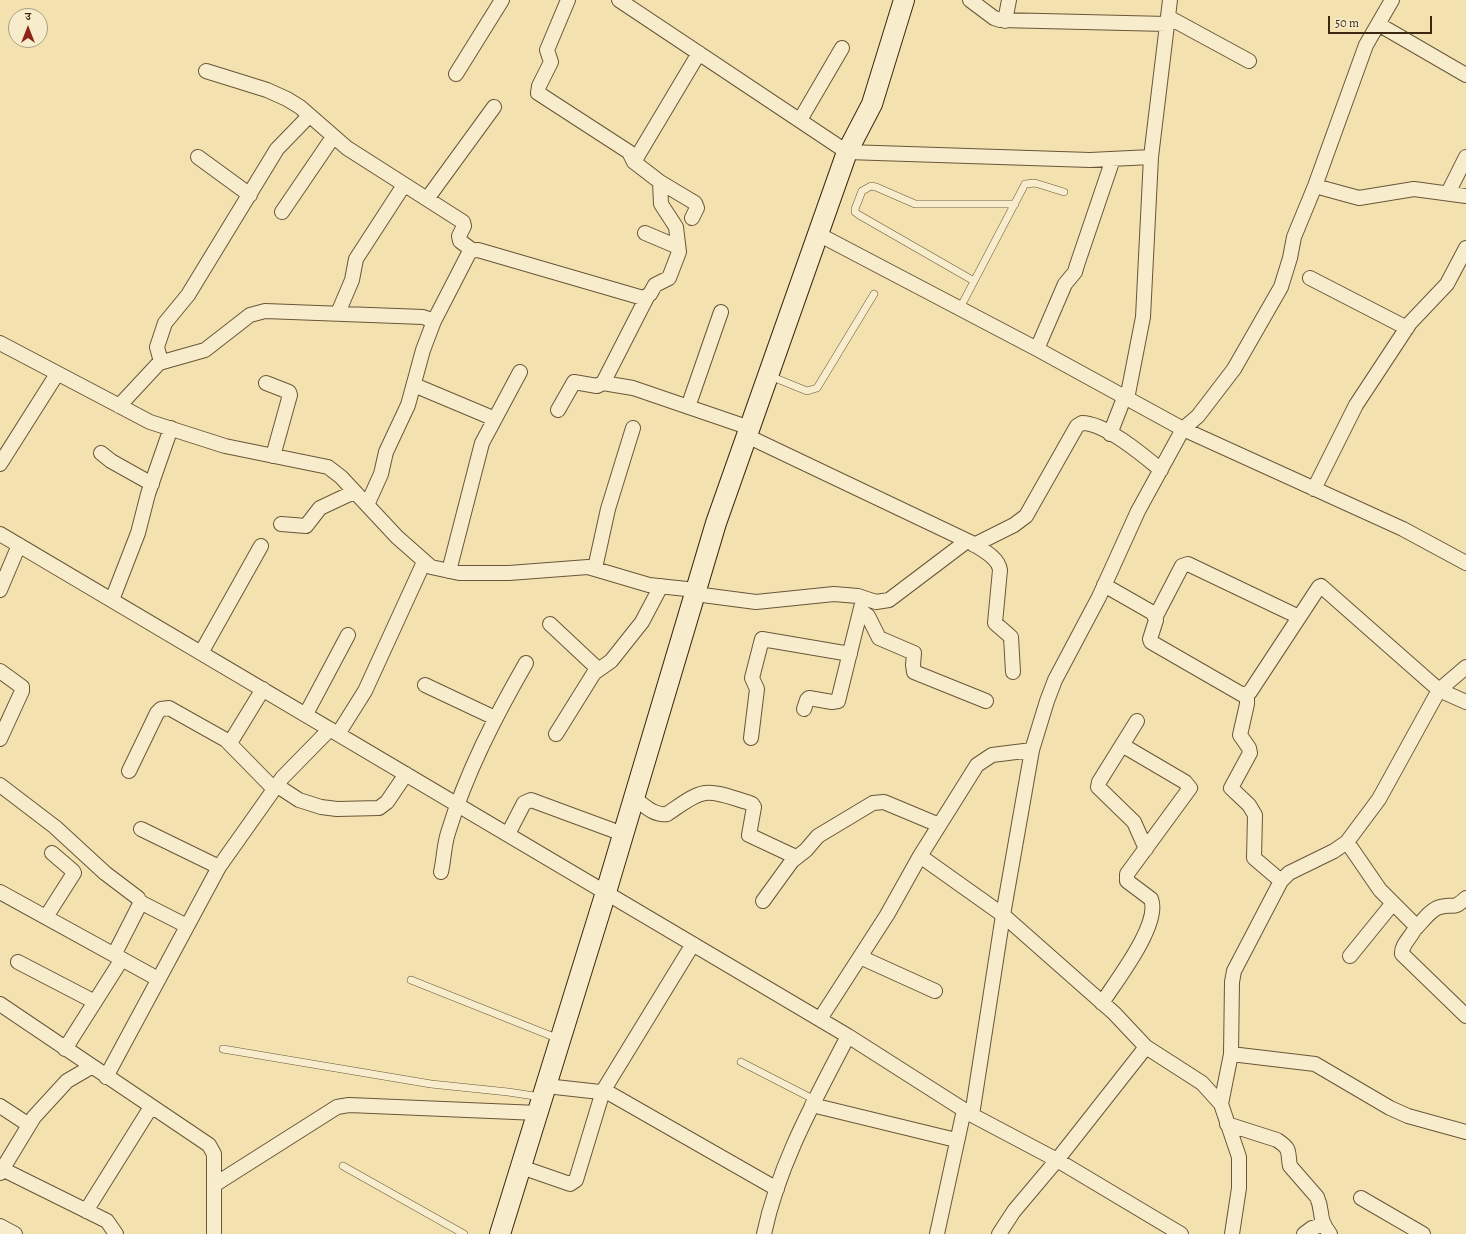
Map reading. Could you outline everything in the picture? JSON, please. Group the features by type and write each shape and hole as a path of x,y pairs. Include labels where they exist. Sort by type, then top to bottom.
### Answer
{"main road":[{"path":"500,1234 606,892 716,523 847,152 872,104 902,1"}],"street":[{"path":"456,74 502,0"},
{"path":"568,0 547,50 551,62 539,86 538,93 629,152 634,162 660,182 695,203 697,208 692,218"},
{"path":"619,0 634,4 699,53 847,152 1090,160 1151,156"},
{"path":"1005,21 1009,0"},
{"path":"1110,434 1126,398 1143,317 1151,156 1170,0"},
{"path":"937,1234 956,1140 968,1113 1032,750 1055,680 1104,585 1138,511 1183,429 1198,416 1234,369 1281,287 1290,258 1292,242 1315,186 1366,45 1392,0"},
{"path":"977,3 994,18 1005,21 1167,21 1249,60"},
{"path":"1378,24 1466,75"},
{"path":"800,120 842,48"},
{"path":"634,162 699,53"},
{"path":"206,71 267,90 293,103 346,148 464,224 459,238 472,250 642,298 647,297"},
{"path":"427,199 494,107"},
{"path":"161,362 157,347 163,328 188,295 281,145 310,116"},
{"path":"282,212 333,137"},
{"path":"198,156 250,195"},
{"path":"1448,193 1466,157"},
{"path":"1037,348 1065,284 1075,272 1078,265 1113,159"},
{"path":"603,383 647,297 655,285 670,278 679,254 676,227 661,204 660,182"},
{"path":"338,313 352,280 356,259 404,185"},
{"path":"1315,186 1359,198 1414,189 1466,196"},
{"path":"645,234 678,247"},
{"path":"818,234 1037,348 1183,429 1403,529 1466,563"},
{"path":"1314,489 1356,405 1407,328 1447,284 1466,248"},
{"path":"367,505 378,481 386,452 408,405 414,385 418,363 434,321 468,254 472,250"},
{"path":"1310,278 1407,328"},
{"path":"119,406 153,368 161,362 204,350 250,315 257,312 338,313 422,317 434,321"},
{"path":"688,407 721,312"},
{"path":"0,344 150,422 225,446 328,467 341,477 354,492 424,562 431,567 449,572 509,573 576,567 595,568 644,583 756,602 846,594 862,605 879,638 914,653 914,672 986,701"},
{"path":"449,572 482,443 520,372"},
{"path":"0,464 57,374"},
{"path":"558,410 574,382 597,386 603,383 633,388 688,407 748,432 971,543 993,558 999,566 1000,574 995,623 1011,637 1013,672"},
{"path":"266,383 289,392 290,395 273,456"},
{"path":"414,385 495,418"},
{"path":"862,605 889,600 971,543 1014,525 1026,516 1077,426 1087,423 1110,434 1135,448 1161,470"},
{"path":"112,600 138,533 152,484 171,428"},
{"path":"595,568 608,509 633,428"},
{"path":"101,453 111,461 152,484"},
{"path":"281,524 306,526 320,508 354,492"},
{"path":"0,534 848,1036 968,1113 1057,1160 1181,1234"},
{"path":"0,590 19,545"},
{"path":"201,652 262,546"},
{"path":"106,1077 219,867 275,787 334,731 365,691 424,562"},
{"path":"1247,695 1239,693 1151,642 1150,639 1156,616 1182,566 1188,564 1299,617"},
{"path":"1104,585 1154,613 1156,616"},
{"path":"556,734 598,669 611,662 642,622 661,586"},
{"path":"1281,881 1254,858 1255,815 1249,805 1231,788 1250,753 1250,748 1240,735 1247,704 1247,695 1255,686 1319,587 1322,586 1439,690 1466,702"},
{"path":"804,709 807,700 810,698 832,702 838,700 862,605"},
{"path":"550,624 598,669"},
{"path":"306,714 348,635"},
{"path":"751,738 757,689 752,678 762,639 850,654"},
{"path":"440,872 447,835 457,804 495,718 526,663"},
{"path":"1221,1104 1232,1054 1232,982 1234,972 1281,881 1293,870 1334,851 1346,842 1379,799 1439,690 1466,667"},
{"path":"0,671 22,686 22,691 0,739"},
{"path":"425,685 495,718"},
{"path":"230,743 264,690"},
{"path":"129,771 157,713 164,708 175,711 230,743 275,787 299,800 321,807 337,809 379,808 388,802 406,774"},
{"path":"1137,721 1098,787 1134,822 1146,849"},
{"path":"1102,1003 1146,934 1150,925 1153,903 1151,899 1127,881 1126,878 1190,788 1185,782 1122,745"},
{"path":"820,1020 887,915 920,856 977,765 992,755 1032,750"},
{"path":"0,785 55,827 106,873 138,898 140,902 187,926"},
{"path":"634,798 656,813 662,815 667,814 698,795 705,793 713,793 748,802 754,807 749,835 752,838 796,857"},
{"path":"508,834 524,803 531,800 623,834"},
{"path":"763,901 796,857 806,850 822,833 878,801 884,802 939,825"},
{"path":"141,829 219,867"},
{"path":"1346,842 1380,890 1415,924 1416,928"},
{"path":"46,917 74,873 52,853"},
{"path":"920,856 1002,915 1102,1003 1146,1047 1202,1083 1221,1104 1239,1157 1239,1188 1232,1234"},
{"path":"0,892 158,979"},
{"path":"1466,898 1456,906 1441,906 1435,909 1416,928 1403,947 1402,954 1466,1016"},
{"path":"65,1049 95,1002 118,957 140,902"},
{"path":"1350,956 1393,903"},
{"path":"521,1167 570,1184 574,1182 603,1091 693,944"},
{"path":"860,957 935,991"},
{"path":"18,962 95,1002"},
{"path":"0,1004 106,1077 209,1145 214,1154 213,1232"},
{"path":"764,1234 769,1210 791,1151 813,1102 848,1036"},
{"path":"999,1234 1018,1207 1146,1047"},
{"path":"1232,1054 1315,1064 1378,1102 1408,1116 1466,1132"},
{"path":"91,1066 67,1081 34,1117 1,1171 107,1221 116,1234"},
{"path":"214,1185 337,1107 349,1105 542,1099 603,1091 617,1097 777,1189"},
{"path":"813,1102 956,1140"},
{"path":"0,1106 29,1125"},
{"path":"86,1211 151,1107"},
{"path":"1227,1124 1277,1140 1290,1154 1290,1166 1317,1197 1326,1230 1312,1228 1304,1234"},
{"path":"1361,1198 1423,1234"},
{"path":"0,1226 15,1234"}],"lane":[{"path":"960,308 1025,184 1030,182 1064,192"},
{"path":"974,280 855,212 862,190 871,186 876,187 915,204 1015,204"},
{"path":"768,376 807,391 817,388 874,294"},
{"path":"411,980 560,1039"},
{"path":"223,1049 431,1084 521,1093 542,1099"},
{"path":"741,1062 813,1102"},
{"path":"343,1166 464,1234"}]}
